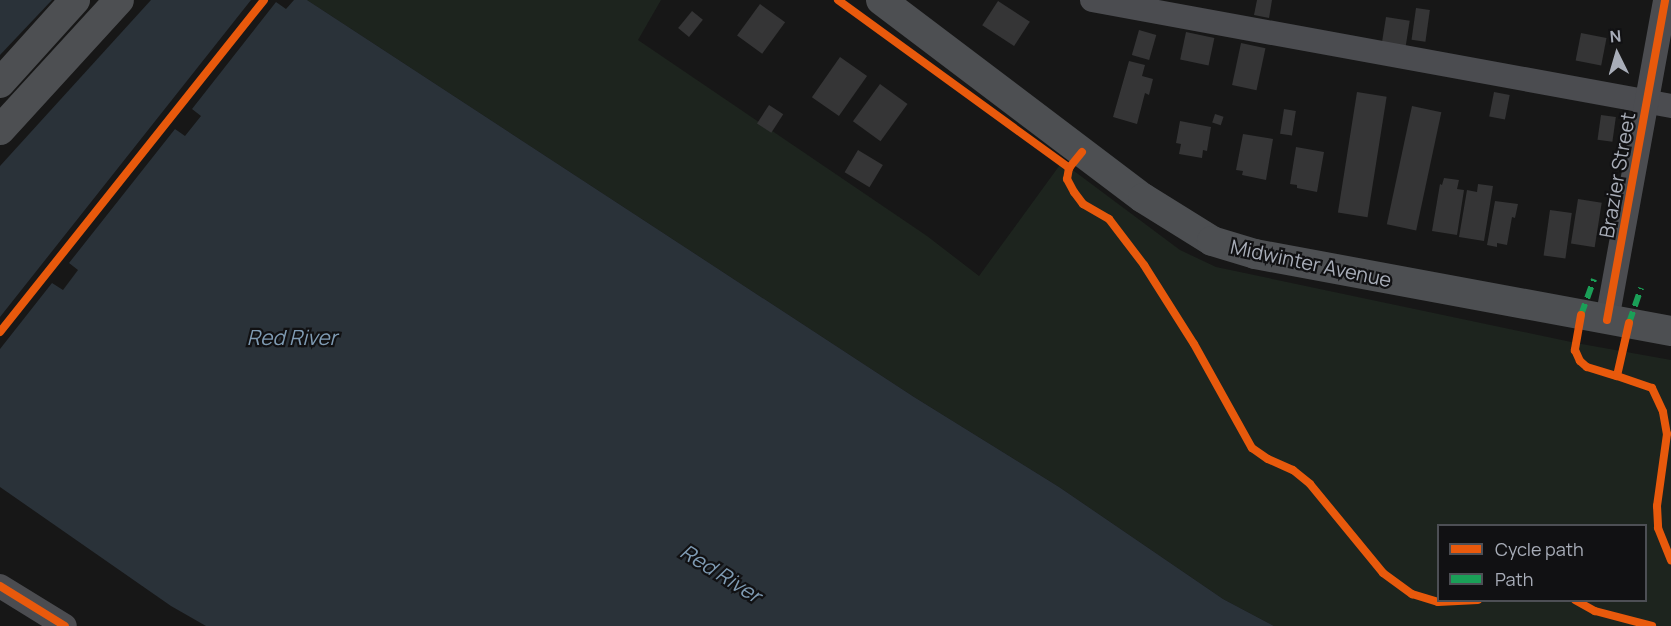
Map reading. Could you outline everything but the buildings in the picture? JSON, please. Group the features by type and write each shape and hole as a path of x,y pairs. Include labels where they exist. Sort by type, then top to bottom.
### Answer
{"main road":[{"path":"0,83 75,0"},
{"path":"0,129 119,0"},
{"name":"Midwinter Avenue","path":"881,0 1143,198 1212,241 1265,256 1671,331"}],"street":[{"path":"1092,0 1671,106"},
{"name":"Brazier Street","path":"1608,320 1665,0"},
{"path":"0,586 65,626"}],"shaded area":[{"path":"307,0 661,0 638,40 927,236 979,276 1062,162 1180,250 1216,267 1576,343 1671,360 1671,626 1274,626 1223,599 1059,487 914,397"}],"water":[{"name":"Red River","path":"0,0 307,0 914,397 1059,487 1223,599 1274,626 206,626 171,606 0,487"}],"pier":[{"path":"52,0 151,0 0,166 0,55"},
{"path":"251,0 294,0 286,9 276,2 192,109 201,116 185,136 175,129 69,263 78,270 63,290 52,283 0,349 0,317"}],"marked path":[{"path":"1581,315 1594,279"},
{"path":"1629,323 1641,288"}],"cycle path":[{"path":"0,332 264,0"},
{"path":"838,0 1069,168"},
{"path":"1607,320 1665,0"},
{"path":"1082,152 1069,168 1067,179 1074,192 1083,204 1109,219 1144,265 1194,344 1252,448 1268,459 1293,470 1310,484 1383,573 1412,594 1437,602"},
{"path":"1581,315 1575,350 1580,361 1587,367 1617,376"},
{"path":"1629,323 1617,376 1652,388 1663,412 1667,434 1657,506 1658,528 1671,560"},
{"path":"0,586 65,626"},
{"path":"1579,602 1595,611 1652,626"}]}
